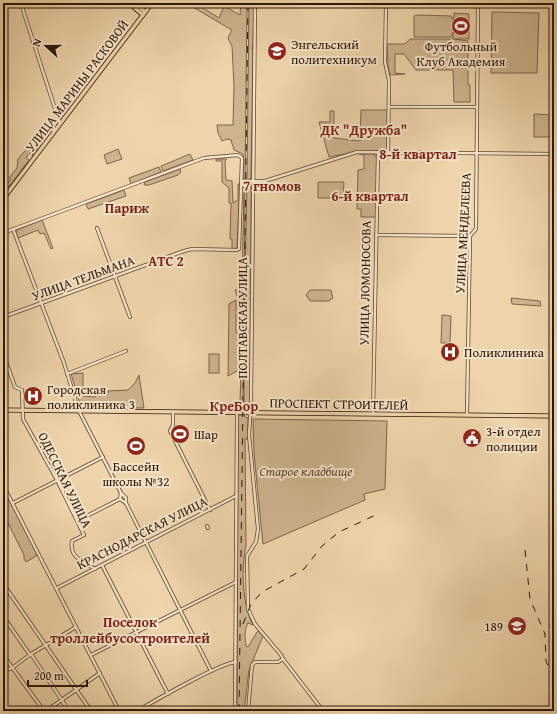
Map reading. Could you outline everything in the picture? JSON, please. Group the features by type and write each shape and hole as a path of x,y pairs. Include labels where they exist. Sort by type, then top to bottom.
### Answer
{"main road":[{"path":"129,3 144,13"},
{"path":"135,3 144,13"},
{"name":"УЛИЦА МАРИНЫ РАСКОВОЙ","path":"3,199 152,3"},
{"name":"ПРОСПЕКТ СТРОИТЕЛЕЙ","path":"3,409 173,412 237,411"},
{"name":"ПРОСПЕКТ СТРОИТЕЛЕЙ","path":"79,410 554,415"}],"street":[{"path":"3,8 16,3 22,7 60,125"},
{"name":"ПОЛТАВСКАЯ УЛИЦА","path":"255,3 249,435 258,529 256,542 247,556 248,605 255,624 281,655 283,660 323,711"},
{"path":"365,3 554,5 552,9 554,14"},
{"path":"386,4 385,62 389,80 388,153"},
{"name":"УЛИЦА МЕНДЕЛЕЕВА","path":"467,414 470,236 476,229 478,4"},
{"path":"389,107 476,107"},
{"path":"242,181 265,181 357,152 554,154"},
{"name":"УЛИЦА ЛОМОНОСОВА","path":"373,413 378,153"},
{"name":"ПОЛТАВСКАЯ УЛИЦА","path":"13,230 204,158 238,155 242,160 239,249"},
{"path":"97,228 130,317"},
{"path":"3,233 13,230 79,410 120,493 126,498 126,503 211,672"},
{"path":"376,235 470,236"},
{"name":"УЛИЦА ТЕЛЬМАНА","path":"3,317 184,251 192,249 239,249"},
{"path":"67,374 126,351"},
{"name":"ОДЕССКАЯ УЛИЦА","path":"3,353 15,387 22,390 23,418 57,480 84,535 72,541 71,548 75,557 95,569"},
{"path":"235,711 237,411"},
{"path":"173,412 173,426 170,431 210,510"},
{"path":"13,503 102,457"},
{"path":"3,485 100,672 118,711"},
{"path":"120,493 120,499"},
{"name":"КРАСНОДАРСКАЯ УЛИЦА","path":"57,588 236,496"},
{"path":"77,521 120,499"},
{"path":"120,499 126,503"},
{"path":"102,565 168,694"},
{"path":"91,655 179,609 236,582"},
{"path":"4,585 78,689 91,711"},
{"path":"3,616 31,654 69,711"},
{"path":"3,671 12,668 31,654 76,627"},
{"path":"3,655 45,711 100,672"},
{"path":"248,711 252,665 255,662 278,662 283,660"},
{"path":"136,711 229,662 236,662"}],"green space":[{"path":"186,3 195,3 219,18 224,6 240,15 241,3 247,3 245,180 243,178 243,154 234,150 231,140 227,139 222,141 218,133 217,125 233,125 234,86 232,46 228,38 232,30"},
{"path":"249,3 254,3 252,49 251,178 247,180"},
{"path":"492,12 539,13 537,73 491,73"},
{"path":"454,13 469,14 469,39 454,39 468,41 468,85 470,85 470,102 454,102 453,70 416,70 404,54 395,54 395,73 405,74 390,75 388,66 387,44 405,44 410,39 453,39 453,32 452,36 450,37 414,37 414,16 451,16 453,19 453,31"},
{"path":"361,110 388,110 387,151 360,151 329,157 319,122 330,122 330,111 334,111 334,138 360,141"},
{"path":"534,114 554,115 554,137 534,137"},
{"path":"39,141 41,144 32,156 33,152 26,157 29,160 5,192 3,192 3,184 11,180 9,178 17,168 18,159 30,145 36,144"},
{"path":"118,149 122,159 107,164 104,155"},
{"path":"190,154 193,160 163,171 161,166"},
{"path":"359,154 374,154 377,159 376,217 361,217 361,209 357,209 358,170 364,169 364,155"},
{"path":"216,159 227,159 225,161 226,180 232,181 233,203 238,200 238,184 240,184 237,248 232,249 232,239 230,239 231,203 229,203 229,188 222,182 222,161 216,161"},
{"path":"159,167 161,172 131,184 129,178"},
{"path":"180,169 181,172 178,175 149,185 144,185 145,182"},
{"path":"318,182 344,182 343,198 318,198"},
{"path":"244,183 244,334 247,183 251,185 251,403 244,403 244,359 243,403 240,403 241,371 237,371 228,376 229,304 236,300 236,333 242,334 242,305 240,305 235,290 242,289"},
{"path":"124,190 126,196 88,209 86,204"},
{"path":"42,220 53,248 51,249 44,233 40,234 38,230 18,238 16,232 17,230"},
{"path":"310,290 331,290 333,298 329,301 310,301 306,295"},
{"path":"511,298 540,301 541,306 512,304"},
{"path":"442,315 451,316 450,343 441,343"},
{"path":"209,354 219,354 219,373 209,373"},
{"path":"83,373 83,396 95,397 95,394 108,395 108,391 128,390 135,383 139,375 144,408 81,407 71,374"},
{"path":"238,415 244,415 248,418 248,439 245,439 246,546 243,575 249,617 253,625 248,623 245,634 246,646 248,647 257,632 259,631 263,636 249,670 244,711 237,711"},
{"name":"Старое кладбище","path":"253,419 387,421 385,489 364,494 365,500 263,544 254,453"},
{"path":"7,496 37,553 36,556 26,562 3,513 3,498"}],"railway":[{"path":"239,711 248,3"},
{"path":"243,624 251,604 262,592 304,569 322,546 339,532 380,513"},
{"path":"525,550 530,599 545,634 546,661 554,680"}],"place":[{"name":"Футбольный Клуб Академия","path":"461,26"},
{"name":"Энгельский политехникум","path":"277,51"},
{"name":"Поликлиника","path":"450,352"},
{"name":"Городская поликлиника 3","path":"33,396"},
{"name":"Шар","path":"180,434"},
{"name":"3-й отдел полиции","path":"472,438"},
{"name":"Бассейн школы №32","path":"136,446"},
{"name":"189","path":"517,626"}],"district":[{"name":"ДК \"Дружба\"","path":"364,130"},
{"name":"8-й квартал","path":"418,154"},
{"name":"7 гномов","path":"272,186"},
{"name":"6-й квартал","path":"370,196"},
{"name":"Париж","path":"127,208"},
{"name":"АТС 2","path":"166,261"},
{"name":"КреБор","path":"234,406"},
{"name":"Поселок троллейбусостроителей","path":"130,630"}]}
